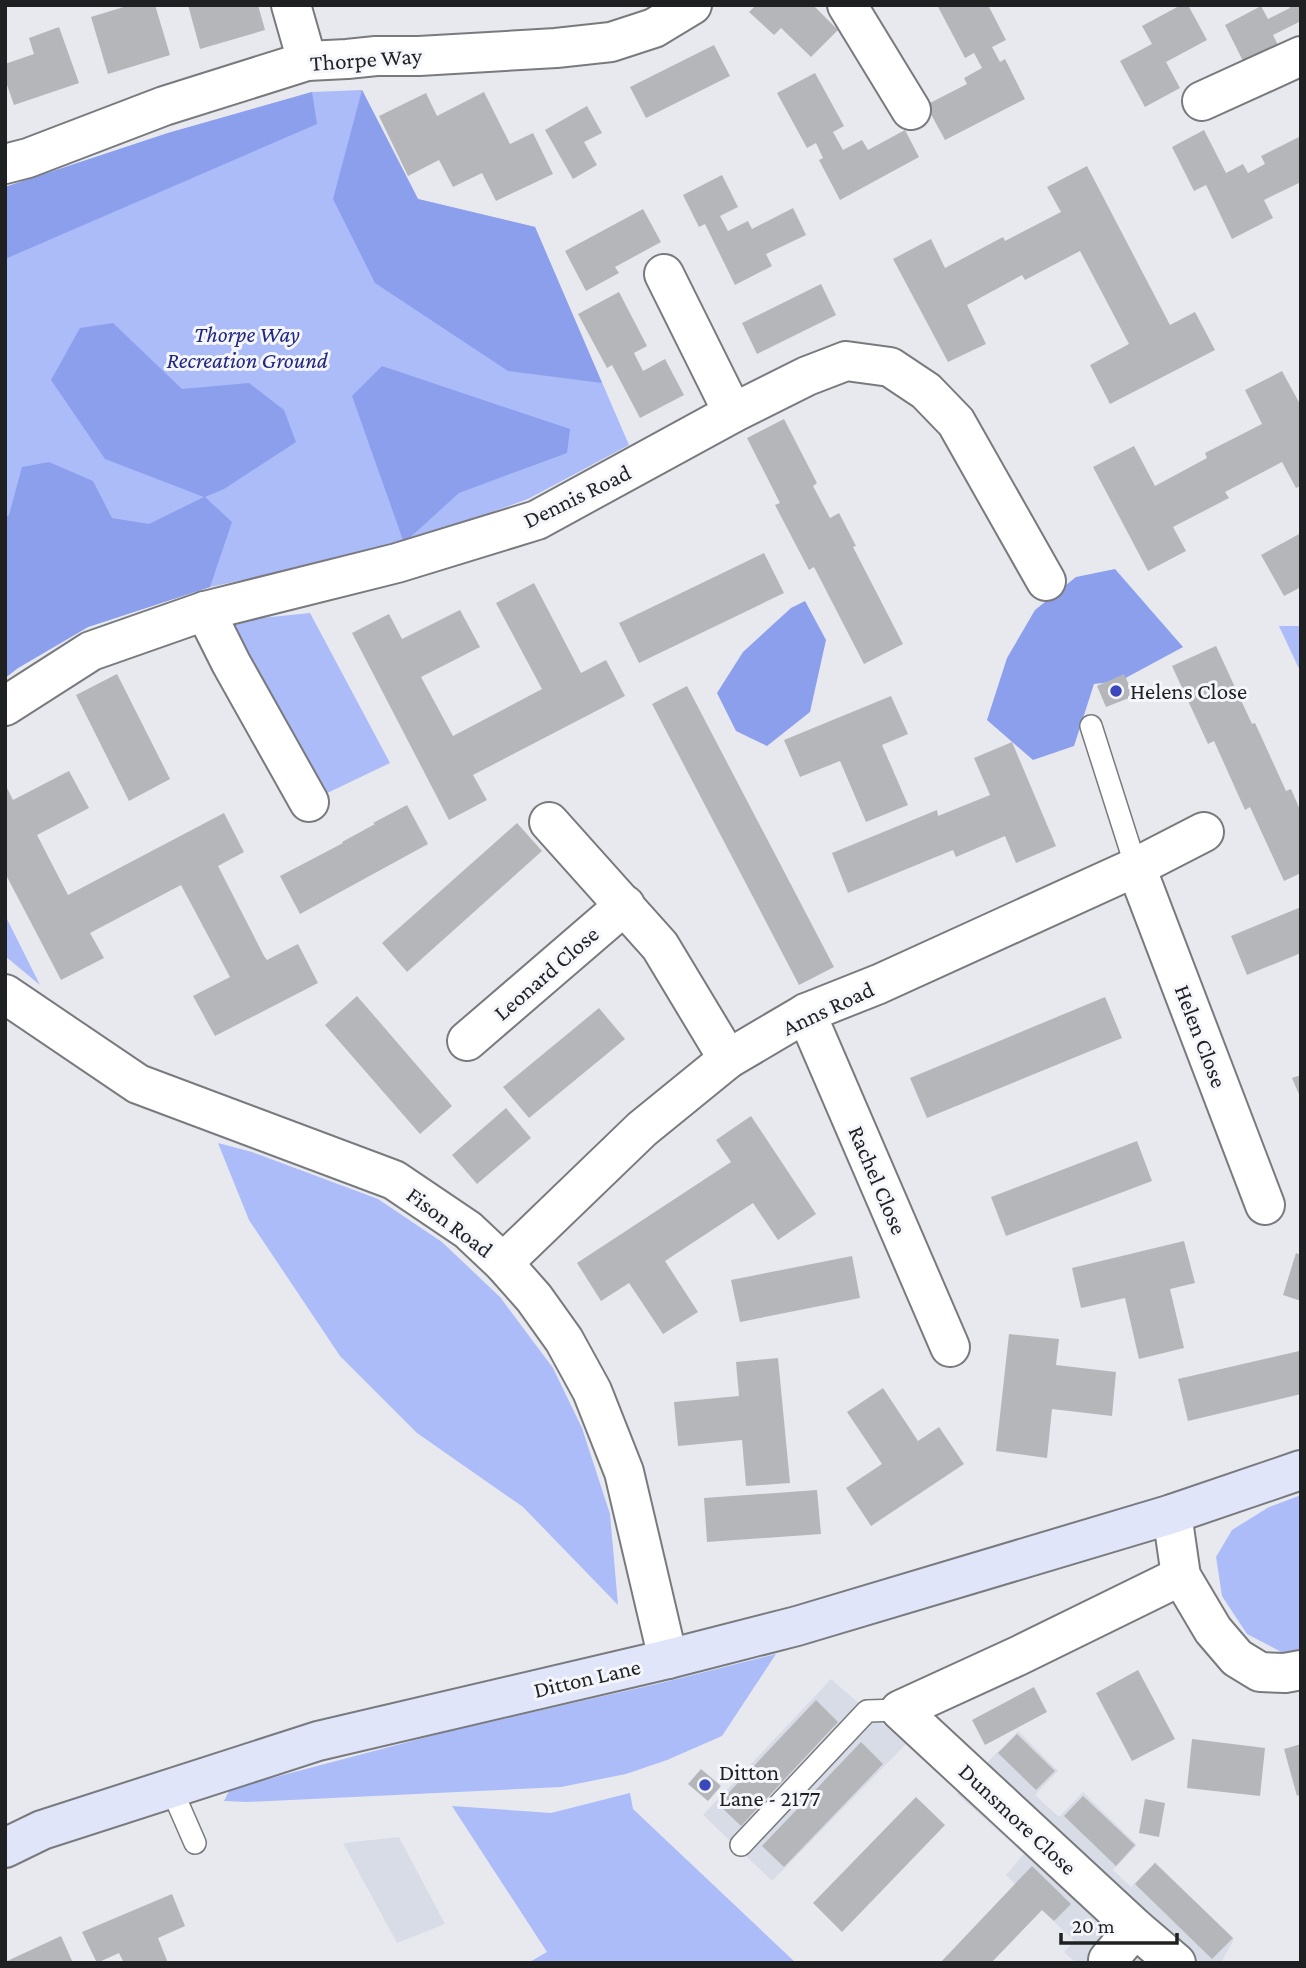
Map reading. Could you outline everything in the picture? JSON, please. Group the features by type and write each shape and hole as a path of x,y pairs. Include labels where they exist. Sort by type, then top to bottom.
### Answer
{"main road":[{"name":"Ditton Lane","path":"5,1848 42,1830 318,1741 797,1626 1172,1514 1301,1470"}],"street":[{"path":"291,5 307,61"},
{"name":"Thorpe Way","path":"5,164 29,159 164,106 307,61 556,48 611,42 654,28 692,5"},
{"path":"847,5 911,110"},
{"path":"1202,101 1301,56"},
{"path":"664,274 733,413"},
{"name":"Dennis Road","path":"5,706 92,651 205,611 397,563 537,520 733,413 807,376 846,361 890,367 926,391 956,422 1046,581"},
{"path":"205,611 309,802"},
{"path":"549,822 660,946 728,1059"},
{"name":"Anns Road","path":"503,1264 642,1129 728,1059 806,1013 879,984 1136,867 1205,832"},
{"name":"Helen Close","path":"1136,867 1265,1205"},
{"name":"Leonard Close","path":"467,1041 625,905"},
{"name":"Fison Road","path":"5,994 138,1084 394,1180 468,1230 503,1264 534,1298 564,1340 592,1391 624,1472 668,1659"},
{"name":"Rachel Close","path":"806,1013 950,1347"},
{"path":"1172,1514 1181,1576 1213,1630 1237,1658 1260,1672 1285,1673 1301,1670"},
{"path":"900,1710 1181,1576"},
{"name":"Dunsmore Close","path":"900,1710 1135,1928 1177,1963"},
{"path":"1108,1960 1135,1928"}],"lane":[{"path":"1091,726 1136,867"},
{"path":"741,1845 867,1711 900,1710"},
{"path":"172,1788 195,1843"}],"shaded area":[{"path":"362,90 418,199 535,227 602,383 508,371 375,283 333,199"},
{"path":"312,92 317,124 5,259 5,187 168,133"},
{"path":"113,323 182,389 249,383 284,410 296,442 224,489 205,497 232,522 210,587 88,627 5,678 5,518 9,515 22,467 49,462 93,481 112,518 149,524 204,497 105,459 51,380 80,328"},
{"path":"382,366 570,429 567,453 459,493 404,543 352,396"},
{"path":"1115,569 1183,647 1120,681 1094,684 1074,746 1033,760 987,720 1007,658 1035,610 1076,577"},
{"path":"805,601 826,640 810,712 767,746 736,731 717,693 743,652 791,608"},
{"path":"831,1679 906,1744 772,1881 703,1815"},
{"path":"1018,1731 1058,1771 1035,1795 1059,1817 1083,1792 1137,1845 1113,1870 1131,1887 1155,1862 1234,1939 1221,1963 1076,1963 1064,1952 1074,1941 1006,1875 1024,1854 957,1794"},
{"path":"399,1837 445,1924 397,1943 343,1843"}],"green space":[{"name":"Thorpe Way Recreation Ground","path":"362,90 418,199 535,227 629,445 528,499 388,549 210,587 88,627 5,678 5,187 168,133 312,92"},
{"path":"310,613 390,763 321,796 224,622"},
{"path":"1279,626 1301,626 1301,673"},
{"path":"5,915 40,985 5,956"},
{"path":"218,1143 252,1152 378,1199 442,1242 500,1297 553,1368 582,1428 610,1514 618,1605 523,1507 417,1433 340,1356 249,1220"},
{"path":"1301,1495 1301,1658 1289,1656 1247,1634 1222,1596 1216,1557 1232,1530 1269,1507"},
{"path":"776,1654 722,1736 626,1774 561,1787 224,1801 230,1789 446,1732"},
{"path":"630,1793 633,1809 796,1963 528,1963 547,1952 452,1806 551,1813"}],"building":[{"path":"130,5 155,5 170,55 108,74 91,17"},
{"path":"188,5 258,5 265,30 200,49"},
{"path":"756,5 813,5 838,30 811,57 781,28 774,35 749,12"},
{"path":"937,5 988,5 1006,40 992,47 1000,62 1005,59 1025,99 945,140 926,105 967,84 964,78 982,68 974,53 965,58"},
{"path":"1181,5 1188,5 1207,40 1166,62 1180,88 1145,107 1120,61 1152,44 1142,26"},
{"path":"1288,5 1301,5 1301,21 1273,35 1278,45 1244,63 1225,25 1261,6 1268,19 1290,8"},
{"path":"59,27 79,83 14,105 5,79 5,64 34,54 29,38"},
{"path":"714,45 730,76 646,118 630,87"},
{"path":"815,73 844,126 833,132 843,150 862,140 868,150 905,130 919,157 840,200 819,160 823,158 816,143 807,148 777,93"},
{"path":"484,92 510,144 533,133 553,174 496,201 482,173 453,187 439,160 408,176 379,116 426,93 437,116"},
{"path":"587,106 602,133 584,142 597,165 573,179 545,130"},
{"path":"1204,130 1226,173 1243,164 1248,173 1265,164 1261,156 1301,136 1301,182 1264,200 1273,218 1232,239 1206,185 1194,191 1172,147"},
{"path":"1087,166 1170,325 1195,312 1215,350 1110,404 1090,365 1129,344 1080,251 1025,280 1022,275 967,305 986,344 948,362 893,259 931,239 945,268 1003,237 1005,241 1061,212 1047,187"},
{"path":"722,175 738,207 720,216 728,231 748,221 752,229 793,208 806,235 766,254 772,266 735,285 705,224 699,227 683,195"},
{"path":"643,209 661,242 615,267 619,273 586,291 565,251"},
{"path":"821,284 836,315 757,354 742,323"},
{"path":"619,292 647,346 634,353 643,371 665,359 684,395 640,418 612,365 607,368 578,314"},
{"path":"1282,371 1301,406 1301,486 1296,488 1282,462 1225,492 1229,498 1173,527 1186,551 1148,571 1093,467 1134,446 1155,486 1207,458 1205,453 1262,424 1245,390"},
{"path":"784,419 817,483 813,486 830,518 839,513 856,546 853,547 903,644 864,664 814,567 809,570 775,505 780,503 747,438"},
{"path":"1301,533 1301,587 1284,596 1261,555"},
{"path":"764,553 784,593 639,663 619,623"},
{"path":"534,583 581,673 606,660 625,696 473,775 487,800 449,820 352,633 389,614 402,639 460,610 480,647 421,677 453,736 542,689 496,603"},
{"path":"1216,646 1286,791 1291,789 1301,812 1301,873 1284,881 1250,807 1245,810 1214,741 1208,744 1172,666"},
{"path":"117,674 170,779 129,801 76,695"},
{"name":"Helens Close","path":"1124,674 1134,696 1106,707 1097,686"},
{"path":"687,686 834,967 799,985 652,704"},
{"path":"891,696 908,734 882,745 908,805 866,822 840,761 800,777 784,740"},
{"path":"1012,742 1056,846 1016,863 1005,836 956,857 953,850 848,893 832,853 937,810 938,816 990,795 974,758"},
{"path":"69,771 89,808 37,835 68,895 224,813 244,852 218,866 264,956 267,960 298,944 318,983 215,1036 193,996 230,977 181,885 90,933 104,958 61,980 5,873 5,784 13,800"},
{"path":"407,805 428,844 300,914 280,876"},
{"path":"517,823 542,851 407,972 382,943"},
{"path":"1301,907 1301,953 1247,975 1231,936"},
{"path":"357,996 452,1106 420,1134 325,1025"},
{"path":"1105,997 1122,1038 927,1118 910,1078"},
{"path":"599,1008 625,1039 529,1118 503,1087"},
{"path":"1301,1075 1301,1099 1292,1078"},
{"path":"506,1108 531,1138 477,1184 452,1155"},
{"path":"751,1116 816,1214 778,1240 753,1203 665,1261 698,1312 663,1334 629,1283 601,1301 577,1263 731,1162 716,1140"},
{"path":"1137,1141 1152,1181 1006,1236 991,1197"},
{"path":"1184,1241 1195,1283 1170,1289 1184,1348 1139,1359 1125,1298 1081,1308 1072,1268"},
{"path":"1296,1253 1301,1255 1301,1301 1283,1295"},
{"path":"852,1256 860,1298 740,1322 731,1280"},
{"path":"1009,1334 1059,1339 1056,1365 1116,1372 1112,1416 1052,1409 1047,1458 996,1451"},
{"path":"1299,1351 1301,1394 1188,1421 1178,1379"},
{"path":"778,1358 790,1483 746,1486 742,1440 678,1446 674,1402 739,1396 736,1362"},
{"path":"883,1388 918,1441 939,1427 964,1464 871,1526 846,1488 882,1464 847,1412"},
{"path":"817,1490 821,1534 707,1542 704,1498"},
{"path":"1138,1670 1175,1739 1132,1761 1096,1693"},
{"path":"1034,1687 1047,1712 985,1745 972,1720"},
{"path":"816,1700 838,1722 741,1826 718,1804"},
{"path":"1017,1734 1055,1771 1036,1790 998,1753"},
{"path":"1192,1739 1265,1748 1260,1796 1187,1788"},
{"path":"861,1742 883,1764 784,1867 762,1846"},
{"path":"1301,1744 1301,1794 1297,1796 1284,1749"},
{"name":"Ditton Lane - 2177","path":"701,1769 721,1786 708,1801 688,1784"},
{"path":"1083,1796 1135,1845 1116,1866 1064,1816"},
{"path":"916,1797 945,1825 842,1932 813,1903"},
{"path":"1145,1799 1165,1803 1159,1837 1139,1833"},
{"path":"1155,1863 1233,1938 1212,1959 1135,1884"},
{"path":"1032,1866 1071,1904 1054,1921 1042,1910 991,1963 940,1963"},
{"path":"172,1894 185,1926 158,1938 168,1963 124,1963 119,1953 97,1963 82,1932"},
{"path":"61,1936 73,1963 5,1963 5,1962"}],"place":[{"name":"Helens Close","path":"1116,691"},
{"name":"Ditton Lane - 2177","path":"705,1785"}]}
